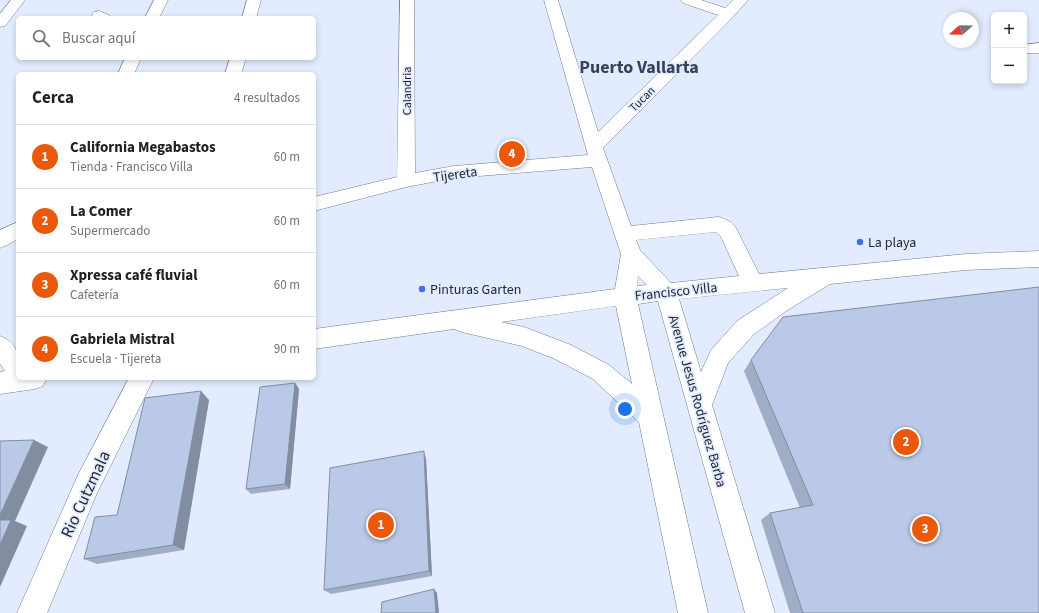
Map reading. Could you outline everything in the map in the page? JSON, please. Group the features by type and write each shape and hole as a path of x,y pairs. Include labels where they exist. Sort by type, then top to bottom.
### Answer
{"street":[{"path":"0,23 18,0"},
{"path":"153,16 161,0"},
{"path":"250,16 254,0"},
{"name":"Calandria","path":"406,181 407,0"},
{"path":"551,0 596,153 628,244 625,296 693,613"},
{"path":"688,0 728,14"},
{"name":"Tucan","path":"596,153 741,0"},
{"path":"127,72 132,60"},
{"path":"234,72 237,60"},
{"name":"Tijereta","path":"316,204 406,181 454,172 596,153"},
{"path":"628,244 718,224 730,233 753,283"},
{"path":"0,240 16,230"},
{"name":"Avenue Jesus Rodríguez Barba","path":"628,244 666,292 760,613"},
{"name":"Francisco Villa","path":"316,339 625,296 966,262 1039,259"},
{"path":"699,406 719,357 746,328 778,306 827,276"},
{"path":"448,320 524,337 563,352 601,372 651,416"},
{"path":"0,346 16,364"},
{"path":"0,383 16,379"},
{"name":"Rio Cutzmala","path":"32,613 87,484 141,380"}],"building":[{"path":"1039,287 1039,613 803,613 770,513 813,505 751,360 783,317"},
{"path":"295,383 285,484 246,489 260,387"},
{"path":"201,391 173,545 84,559 95,517 117,515 145,398"},
{"path":"34,440 0,515 0,441"},
{"path":"424,451 429,571 324,590 330,468"},
{"path":"0,520 11,520 0,545"},
{"path":"434,589 436,613 381,613 382,602"}],"place":[{"name":"Gabriela Mistral","path":"512,154"},
{"name":"La playa","path":"860,242"},
{"name":"Pinturas Garten","path":"422,289"},
{"name":"La Comer","path":"906,442"},
{"name":"California Megabastos","path":"381,525"},
{"name":"Xpressa café fluvial","path":"925,529"}],"district":[{"name":"Puerto Vallarta","path":"639,67"}]}
